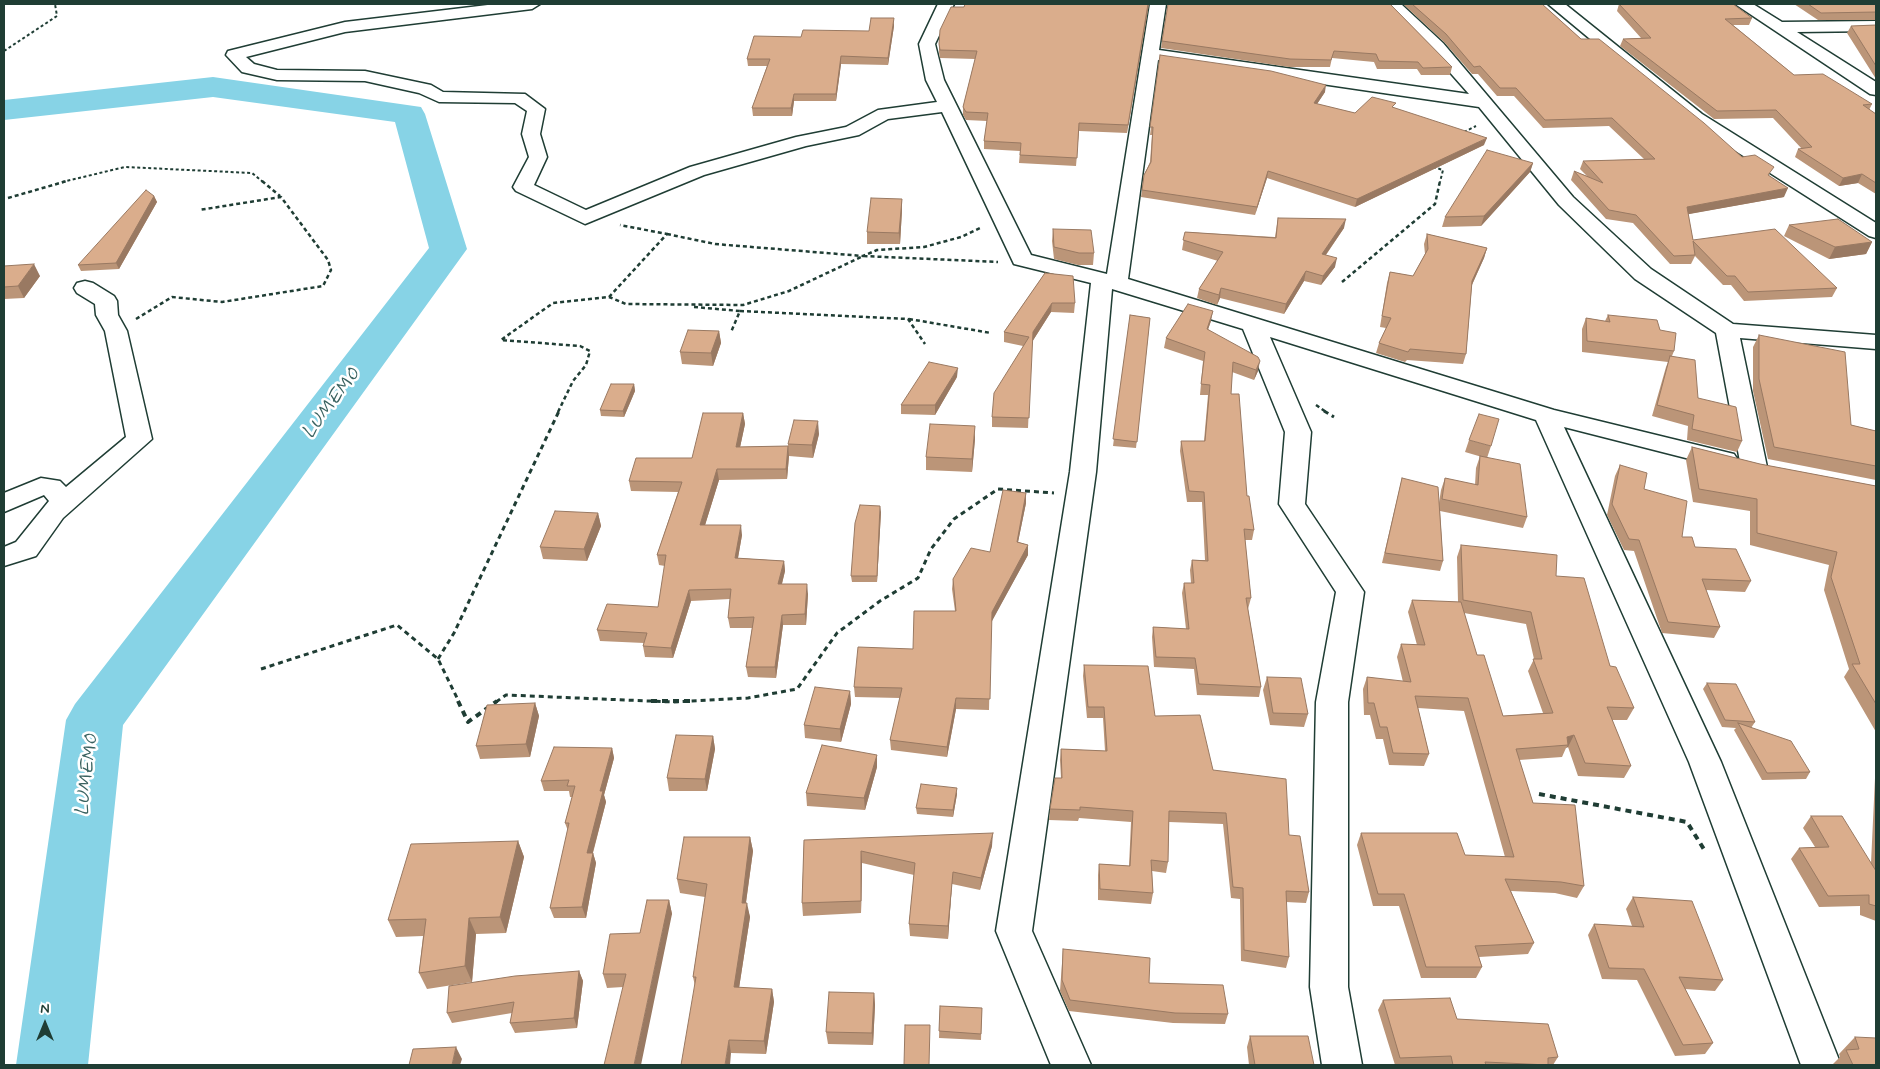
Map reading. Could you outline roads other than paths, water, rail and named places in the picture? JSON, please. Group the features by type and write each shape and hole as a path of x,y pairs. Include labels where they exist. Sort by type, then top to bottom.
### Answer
{"street":[{"path":"532,4 344,27 234,55 248,68 277,75 365,76 425,89 439,98 519,98 536,110 531,134 538,157 523,187 585,218 698,172 803,141 852,131 884,114 947,106"},
{"path":"946,4 927,44 935,80 1022,259 1110,282 1546,415 1764,469 1727,330"},
{"path":"1071,1065 1014,931 1110,282 1158,4"},
{"path":"1392,4 1436,47 1491,109 1566,201 1643,274 1727,330 1876,342"},
{"path":"1556,4 1696,118 1876,232"},
{"path":"1743,4 1876,90"},
{"path":"1778,27 1876,26"},
{"path":"1150,54 1491,109"},
{"path":"1849,215 1876,212"},
{"path":"4,557 26,549 53,512 138,439 116,330 107,315 106,301 85,288"},
{"path":"1253,325 1298,432 1292,504 1350,592 1332,702 1329,987 1342,1065"},
{"path":"1546,415 1705,762 1821,1065"},
{"path":"4,503 41,486 51,487 64,502"}],"waterway":[{"name":"LUMEMO","path":"4,110 213,87 409,114 448,249 95,720 52,1065"}]}
